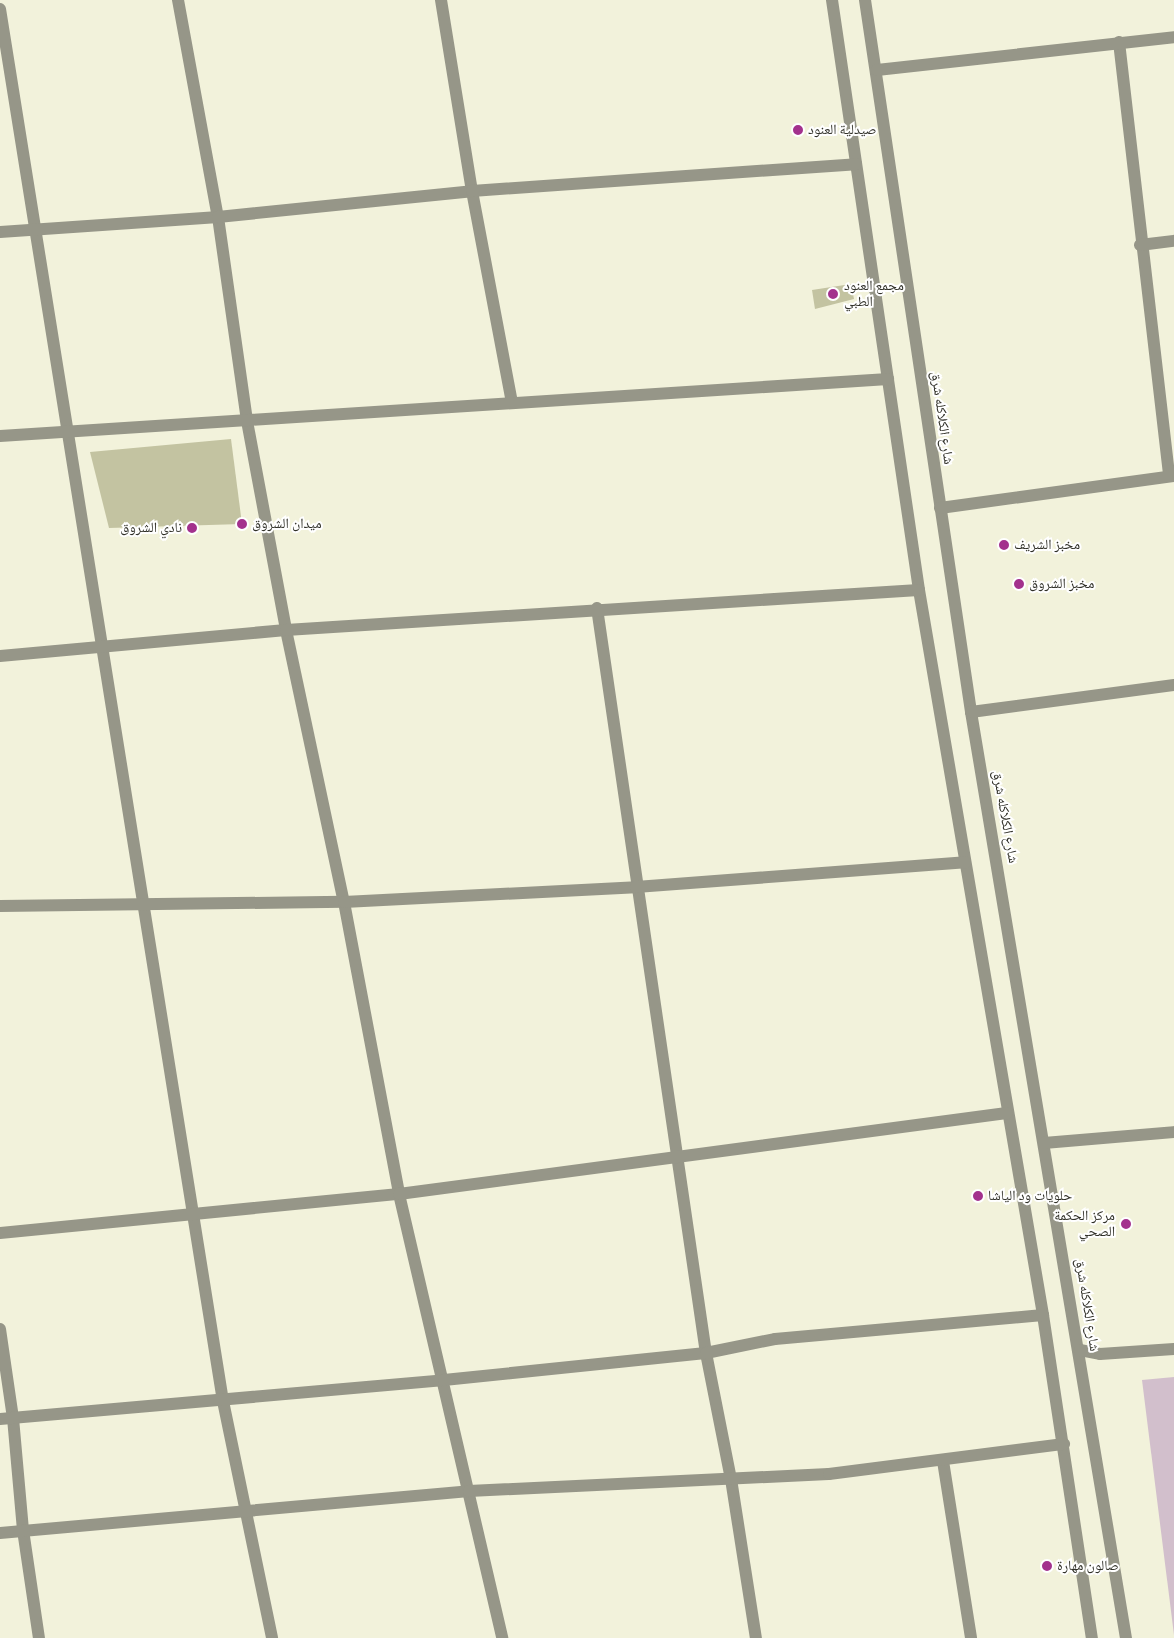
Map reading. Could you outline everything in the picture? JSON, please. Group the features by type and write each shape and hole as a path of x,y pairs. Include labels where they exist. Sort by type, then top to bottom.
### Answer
{"street":[{"path":"178,0 218,217 247,421 286,630 344,902 399,1194 444,1380 502,1638"},
{"path":"441,0 472,191 512,402"},
{"path":"832,0 919,590 1043,1315 1092,1638"},
{"name":"شارع الكلاكله شرق","path":"865,0 971,712 1080,1350 1126,1638"},
{"path":"0,9 34,230 195,1215 223,1401 248,1509 272,1638"},
{"path":"876,70 1174,37"},
{"path":"940,508 1172,476 1140,244 1119,42"},
{"path":"0,232 218,217 472,191 856,164"},
{"path":"1140,244 1174,241"},
{"path":"0,436 888,379"},
{"path":"0,656 286,630 597,608 919,590"},
{"path":"597,608 636,887 706,1353 731,1479 756,1638"},
{"path":"971,712 1174,686"},
{"path":"0,906 344,902 636,887 965,862"},
{"path":"0,1233 399,1194 1007,1113"},
{"path":"1044,1143 1174,1132"},
{"path":"6,1419 444,1380 706,1353 775,1340 1043,1315"},
{"path":"0,1329 6,1419 39,1638"},
{"path":"1080,1350 1100,1354 1174,1349"},
{"path":"0,1533 248,1509 469,1492 829,1474 943,1461 1064,1444"},
{"path":"943,1461 971,1638"}],"shaded area":[{"path":"1174,1377 1174,1635 1142,1380"}],"building":[{"name":"مجمع العنود الطبي","path":"851,284 854,299 815,309 812,290"},
{"path":"231,439 242,524 109,528 90,452"}],"place":[{"name":"صيدلية العنود","path":"798,130"},
{"name":"مجمع العنود الطبي","path":"833,294"},
{"name":"ميدان الشروق","path":"242,524"},
{"name":"نادي الشروق","path":"192,528"},
{"name":"مخبز الشريف","path":"1004,545"},
{"name":"مخبز الشروق","path":"1019,584"},
{"name":"حلويات ود الياشا","path":"978,1196"},
{"name":"مركز الحكمة الصحي","path":"1126,1224"},
{"name":"صالون مهارة","path":"1047,1566"}]}
